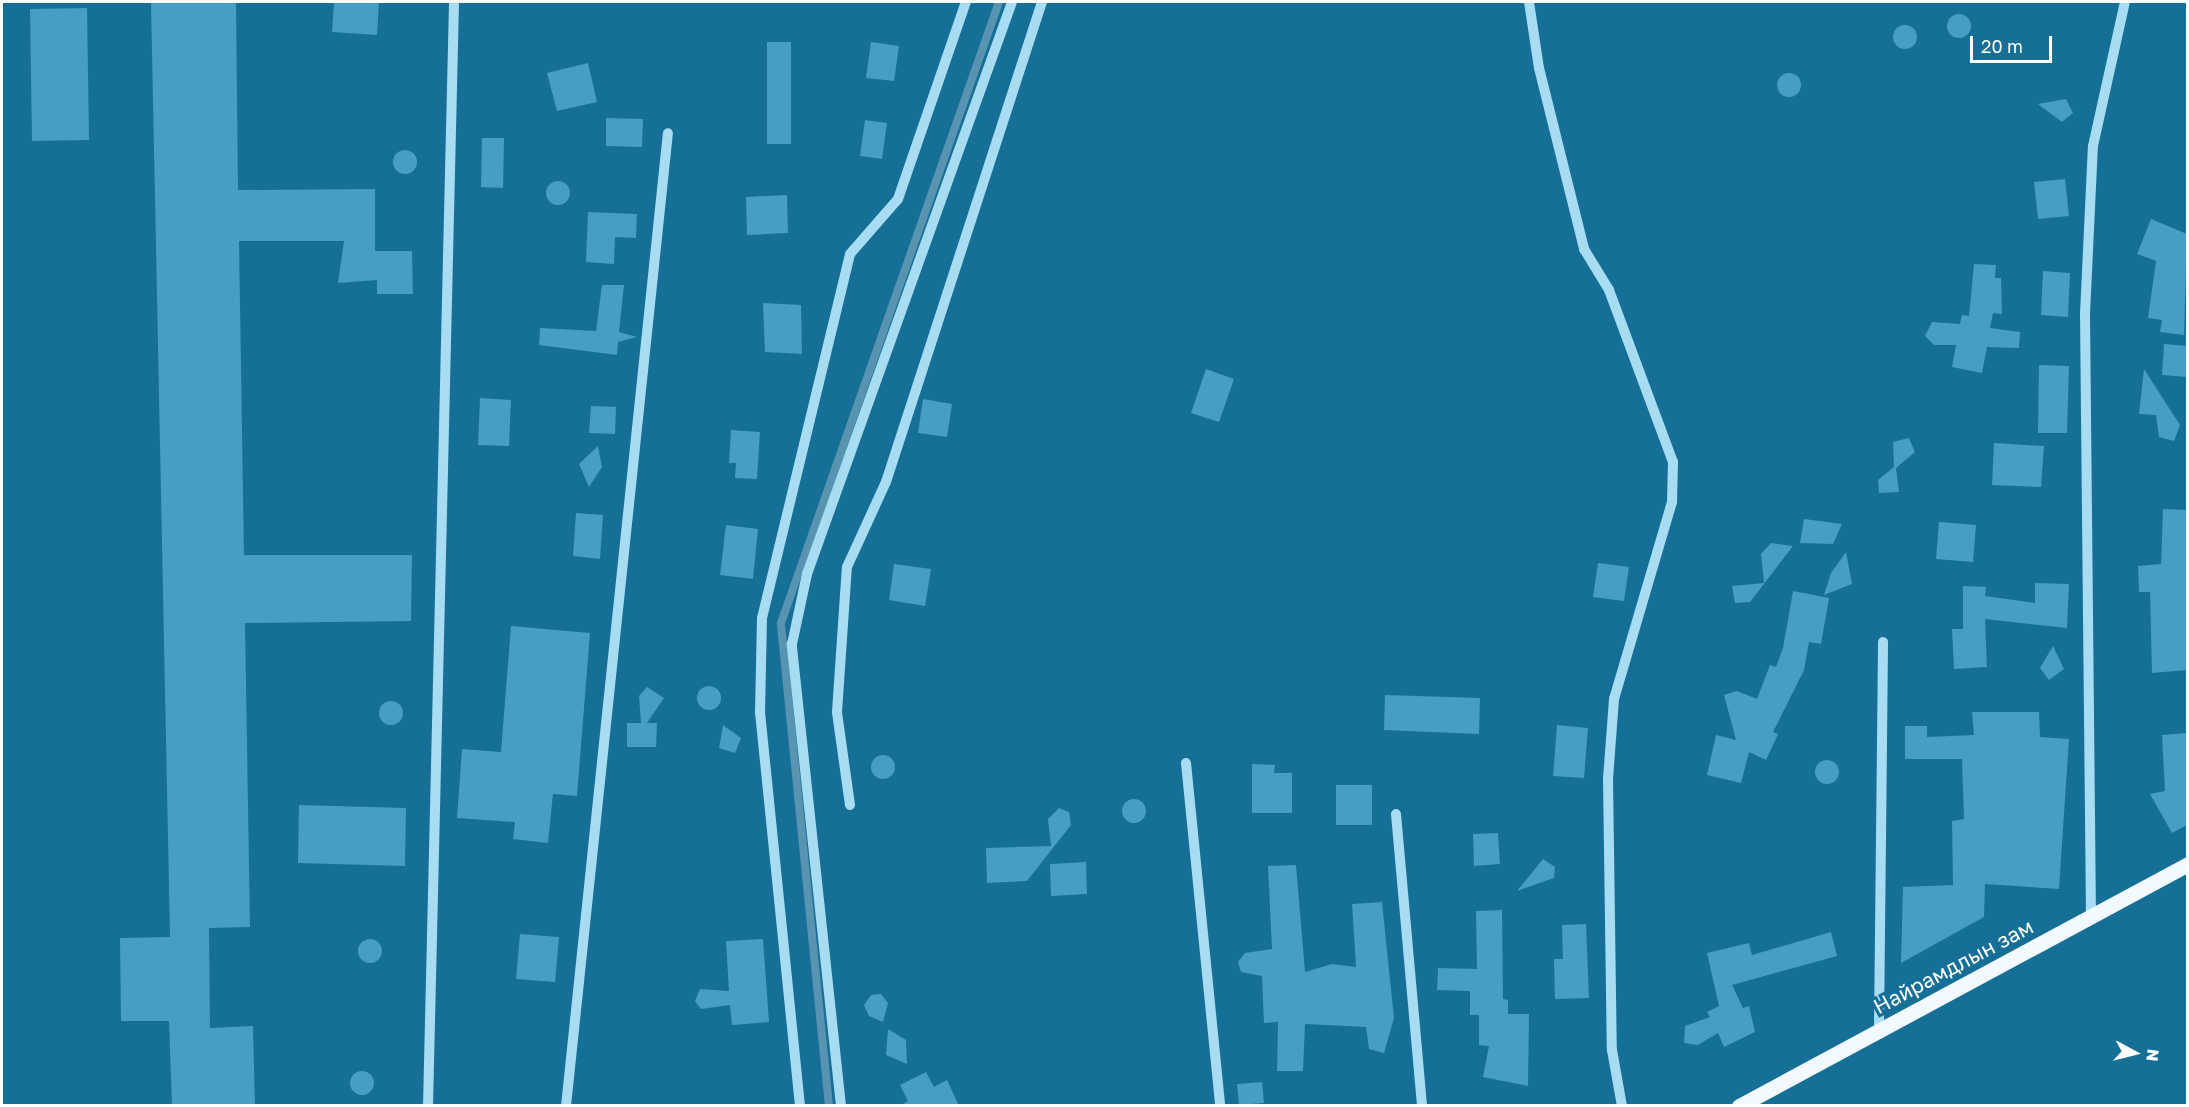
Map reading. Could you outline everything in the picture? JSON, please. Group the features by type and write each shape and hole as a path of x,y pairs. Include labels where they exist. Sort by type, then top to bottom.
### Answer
{"main road":[{"name":"Найрамдлын зам","path":"1739,1106 1879,1028 2187,864"}],"street":[{"path":"428,1106 454,2"},
{"path":"800,1106 760,713 762,618 850,254 898,199 966,2"},
{"path":"841,1106 792,644 807,574 1012,2"},
{"path":"850,805 837,711 847,567 886,482 1042,2"},
{"path":"1529,2 1539,68 1584,249 1610,290 1673,462 1672,502 1614,699 1608,778 1612,1050 1622,1106"},
{"path":"2091,917 2085,314 2093,146 2126,2"},
{"path":"566,1106 668,133"},
{"path":"1879,1028 1882,642"},
{"path":"1186,763 1220,1106"},
{"path":"1396,814 1422,1106"}],"building":[{"path":"151,2 236,2 238,190 375,189 375,251 412,251 413,294 377,294 377,280 338,283 344,241 239,241 244,555 412,555 411,621 245,623 250,927 209,928 210,1028 253,1026 255,1106 172,1106 169,1021 121,1021 120,938 170,937"},
{"path":"334,2 379,2 377,35 332,32"},
{"path":"87,8 89,140 32,141 30,9"},
{"path":"1959,14 1964,15 1970,21 1970,31 1964,37 1959,38 1954,37 1948,31 1947,26 1948,21 1954,15"},
{"path":"1905,25 1910,26 1916,32 1916,42 1910,48 1905,49 1900,48 1894,42 1893,37 1894,32 1900,26"},
{"path":"767,42 791,42 791,144 767,144"},
{"path":"871,42 899,46 894,81 866,78"},
{"path":"588,63 597,102 557,111 547,73"},
{"path":"1789,73 1794,74 1800,80 1800,90 1794,96 1789,97 1784,96 1778,90 1777,85 1778,80 1784,74"},
{"path":"2066,99 2073,113 2062,122 2038,104"},
{"path":"606,118 643,119 642,147 606,146"},
{"path":"865,120 887,123 882,159 860,156"},
{"path":"482,138 504,138 503,188 481,187"},
{"path":"405,150 410,151 416,157 416,167 410,173 405,174 400,173 394,167 393,162 394,157 400,151"},
{"path":"2065,179 2069,216 2038,219 2034,182"},
{"path":"558,181 563,182 569,188 569,198 563,204 558,205 553,204 547,198 546,193 547,188 553,182"},
{"path":"787,195 788,233 747,235 746,197"},
{"path":"588,212 637,214 636,238 615,237 614,264 586,262"},
{"path":"2151,219 2187,234 2184,335 2160,332 2162,320 2148,318 2156,261 2137,254"},
{"path":"1974,264 1996,265 1995,278 2001,278 2002,314 1993,313 1990,328 2020,332 2019,348 1987,347 1982,373 1952,367 1956,345 1934,345 1925,336 1932,322 1960,324 1962,315 1969,316"},
{"path":"2043,271 2070,273 2068,317 2041,315"},
{"path":"602,285 624,285 619,332 637,337 618,342 617,355 539,345 540,328 596,331"},
{"path":"763,303 801,305 802,354 765,352"},
{"path":"2164,344 2187,346 2187,377 2162,375"},
{"path":"2039,365 2069,366 2067,433 2038,433"},
{"path":"1206,369 1234,379 1219,422 1191,413"},
{"path":"2144,369 2180,425 2174,441 2159,437 2156,415 2139,414"},
{"path":"480,398 511,400 509,446 478,445"},
{"path":"923,399 952,404 947,437 918,433"},
{"path":"591,406 616,407 615,434 589,433"},
{"path":"731,430 760,432 757,479 735,478 736,463 729,463"},
{"path":"1909,438 1915,452 1896,468 1899,492 1879,493 1878,480 1894,467 1893,442"},
{"path":"1994,443 2044,446 2041,487 1992,485"},
{"path":"598,446 602,467 589,487 579,464"},
{"path":"2163,509 2187,510 2187,670 2152,673 2150,592 2139,592 2138,566 2161,564"},
{"path":"576,513 603,515 600,559 573,556"},
{"path":"1804,519 1842,524 1833,544 1800,543"},
{"path":"1939,522 1976,525 1973,562 1936,559"},
{"path":"726,525 758,529 753,579 720,575"},
{"path":"1771,543 1793,546 1750,602 1735,603 1732,586 1764,583 1761,554"},
{"path":"1846,552 1852,584 1824,595 1831,573"},
{"path":"1598,563 1629,567 1624,601 1593,597"},
{"path":"894,564 931,569 925,606 889,600"},
{"path":"2035,583 2069,584 2067,628 1985,619 1987,667 1954,669 1952,629 1963,629 1963,586 1986,587 1985,596 2035,603"},
{"path":"1793,591 1829,598 1821,644 1809,642 1804,670 1773,732 1778,734 1766,760 1749,752 1741,783 1707,775 1716,735 1736,740 1724,695 1737,691 1757,699 1770,665 1776,667 1783,648"},
{"path":"511,626 590,633 577,796 553,794 548,843 513,839 515,822 457,818 462,749 501,752"},
{"path":"2053,646 2064,669 2049,680 2040,668"},
{"path":"709,686 718,689 721,698 718,707 709,710 700,707 697,698 700,689"},
{"path":"647,687 664,698 647,723 657,723 656,747 627,747 627,723 641,723 639,696"},
{"path":"1385,695 1480,698 1479,734 1384,730"},
{"path":"391,701 396,702 402,708 402,718 396,724 391,725 386,724 380,718 379,713 380,708 386,702"},
{"path":"1972,712 2039,712 2040,737 2069,739 2059,889 1985,884 1984,917 1901,963 1903,887 1953,885 1952,821 1964,819 1962,759 1905,759 1905,726 1927,726 1927,737 1974,735"},
{"path":"723,725 741,738 735,753 719,748"},
{"path":"1557,725 1588,728 1584,778 1553,776"},
{"path":"2187,733 2187,825 2172,833 2150,794 2165,791 2162,735"},
{"path":"883,755 888,756 894,762 894,772 888,778 883,779 878,778 872,772 871,767 872,762 878,756"},
{"path":"1827,760 1835,764 1839,772 1835,780 1827,784 1819,780 1815,772 1819,764"},
{"path":"1252,764 1275,765 1274,773 1292,773 1292,813 1252,813"},
{"path":"1336,785 1372,785 1372,825 1336,825"},
{"path":"1134,799 1139,800 1145,806 1145,816 1139,822 1134,823 1129,822 1123,816 1122,811 1123,806 1129,800"},
{"path":"299,805 406,808 405,866 298,863"},
{"path":"1059,808 1069,812 1071,825 1027,881 987,883 986,848 1051,846 1048,819"},
{"path":"1498,833 1500,864 1474,866 1473,834"},
{"path":"1543,859 1555,867 1554,878 1517,891"},
{"path":"1086,862 1087,894 1051,896 1050,864"},
{"path":"1296,865 1305,972 1332,964 1356,967 1352,904 1382,902 1394,1018 1384,1053 1369,1049 1366,1027 1305,1024 1303,1071 1277,1071 1278,1022 1264,1023 1262,976 1241,972 1238,962 1245,953 1272,949 1268,866"},
{"path":"1502,910 1503,999 1508,1000 1508,1014 1529,1014 1528,1086 1483,1077 1489,1046 1479,1045 1479,1015 1470,1015 1470,991 1437,990 1438,968 1477,969 1476,911"},
{"path":"1586,924 1589,998 1555,999 1554,959 1563,959 1562,925"},
{"path":"1831,932 1837,956 1732,985 1743,1008 1749,1006 1755,1032 1724,1047 1718,1033 1698,1045 1684,1043 1685,1026 1710,1017 1707,1012 1719,1006 1707,953 1749,943 1752,955"},
{"path":"520,934 559,937 555,982 516,979"},
{"path":"370,939 375,940 381,946 381,956 375,962 370,963 365,962 359,956 358,951 359,946 365,940"},
{"path":"763,939 769,1022 732,1025 730,1005 701,1009 695,1001 700,989 729,991 726,941"},
{"path":"881,994 888,1003 883,1022 869,1016 864,1005 871,995"},
{"path":"888,1029 906,1040 907,1064 886,1055"},
{"path":"362,1071 367,1072 373,1078 373,1088 367,1094 362,1095 357,1094 351,1088 350,1083 351,1078 357,1072"},
{"path":"926,1072 934,1087 947,1080 959,1106 899,1106 908,1101 900,1085"},
{"path":"1262,1082 1264,1103 1239,1105 1237,1084"}],"waterway":[{"path":"829,1106 781,623 999,2"}]}
